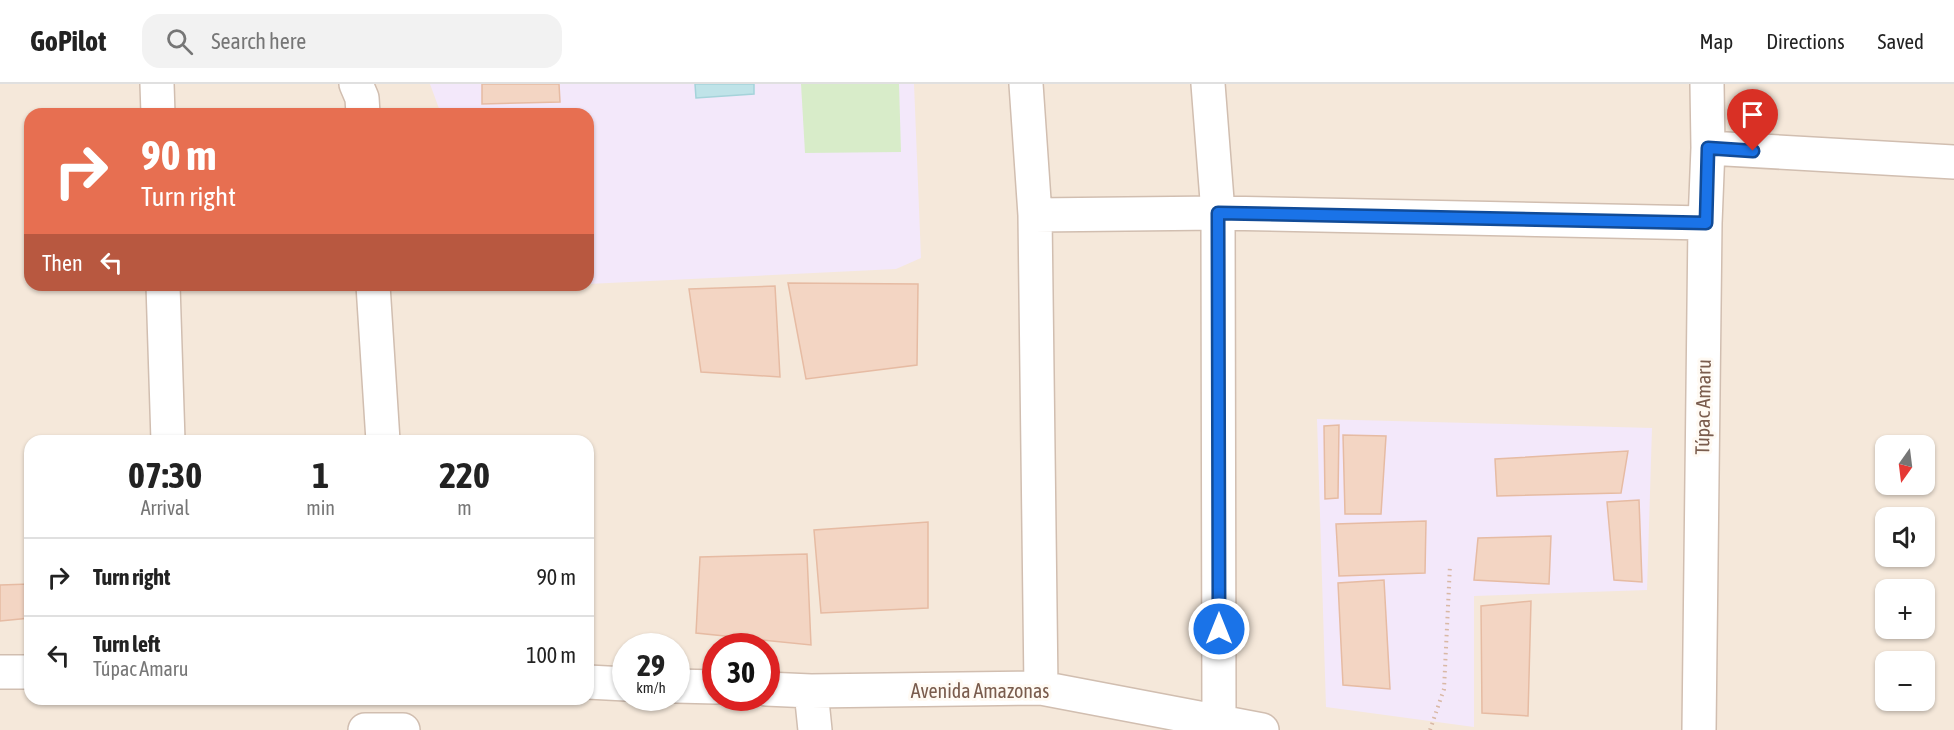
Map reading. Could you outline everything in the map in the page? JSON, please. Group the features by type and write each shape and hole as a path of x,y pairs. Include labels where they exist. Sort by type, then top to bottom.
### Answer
{"street":[{"path":"157,84 158,108"},
{"path":"356,84 362,98 363,108"},
{"path":"1026,84 1035,215 1041,688"},
{"path":"1208,84 1218,213 1219,722"},
{"name":"Túpac Amaru","path":"1699,730 1707,84"},
{"path":"1708,148 1954,162"},
{"path":"1035,215 1218,213 1706,223"},
{"path":"164,291 168,435"},
{"path":"373,291 383,435"},
{"path":"0,672 24,672"},
{"path":"594,682 612,683"},
{"name":"Avenida Amazonas","path":"780,690 1041,688 1262,730"},
{"path":"811,691 815,730"},
{"path":"365,730 403,730"}],"path":[{"path":"1430,730 1444,689 1450,565"}],"shaded area":[{"path":"0,84 1954,84 1954,730 0,730"},
{"path":"430,84 914,84 921,258 896,269 594,284 594,108 439,108"},
{"path":"1317,419 1652,428 1647,590 1474,596 1474,727 1326,707"}],"green space":[{"path":"801,84 899,84 901,152 805,153"}],"water":[{"path":"695,84 754,84 754,94 696,98"}],"building":[{"path":"482,84 559,84 560,102 482,104"},
{"path":"788,283 918,284 917,365 806,379"},
{"path":"775,286 780,377 701,372 689,289"},
{"path":"1339,425 1338,498 1325,499 1324,426"},
{"path":"1343,435 1386,436 1381,514 1345,514"},
{"path":"1628,451 1621,493 1497,496 1495,459"},
{"path":"1639,500 1642,582 1614,580 1607,502"},
{"path":"1426,521 1425,573 1339,576 1336,524"},
{"path":"928,522 928,608 821,613 814,530"},
{"path":"1551,536 1549,584 1474,580 1478,538"},
{"path":"807,554 811,645 780,642 780,633 696,633 700,557"},
{"path":"1384,580 1390,689 1343,685 1338,583"},
{"path":"24,584 24,619 0,621 0,585"},
{"path":"1531,601 1528,716 1482,713 1481,606"}],"route":[{"path":"1219,629 1218,213 1706,223 1708,148 1753,151"}]}
